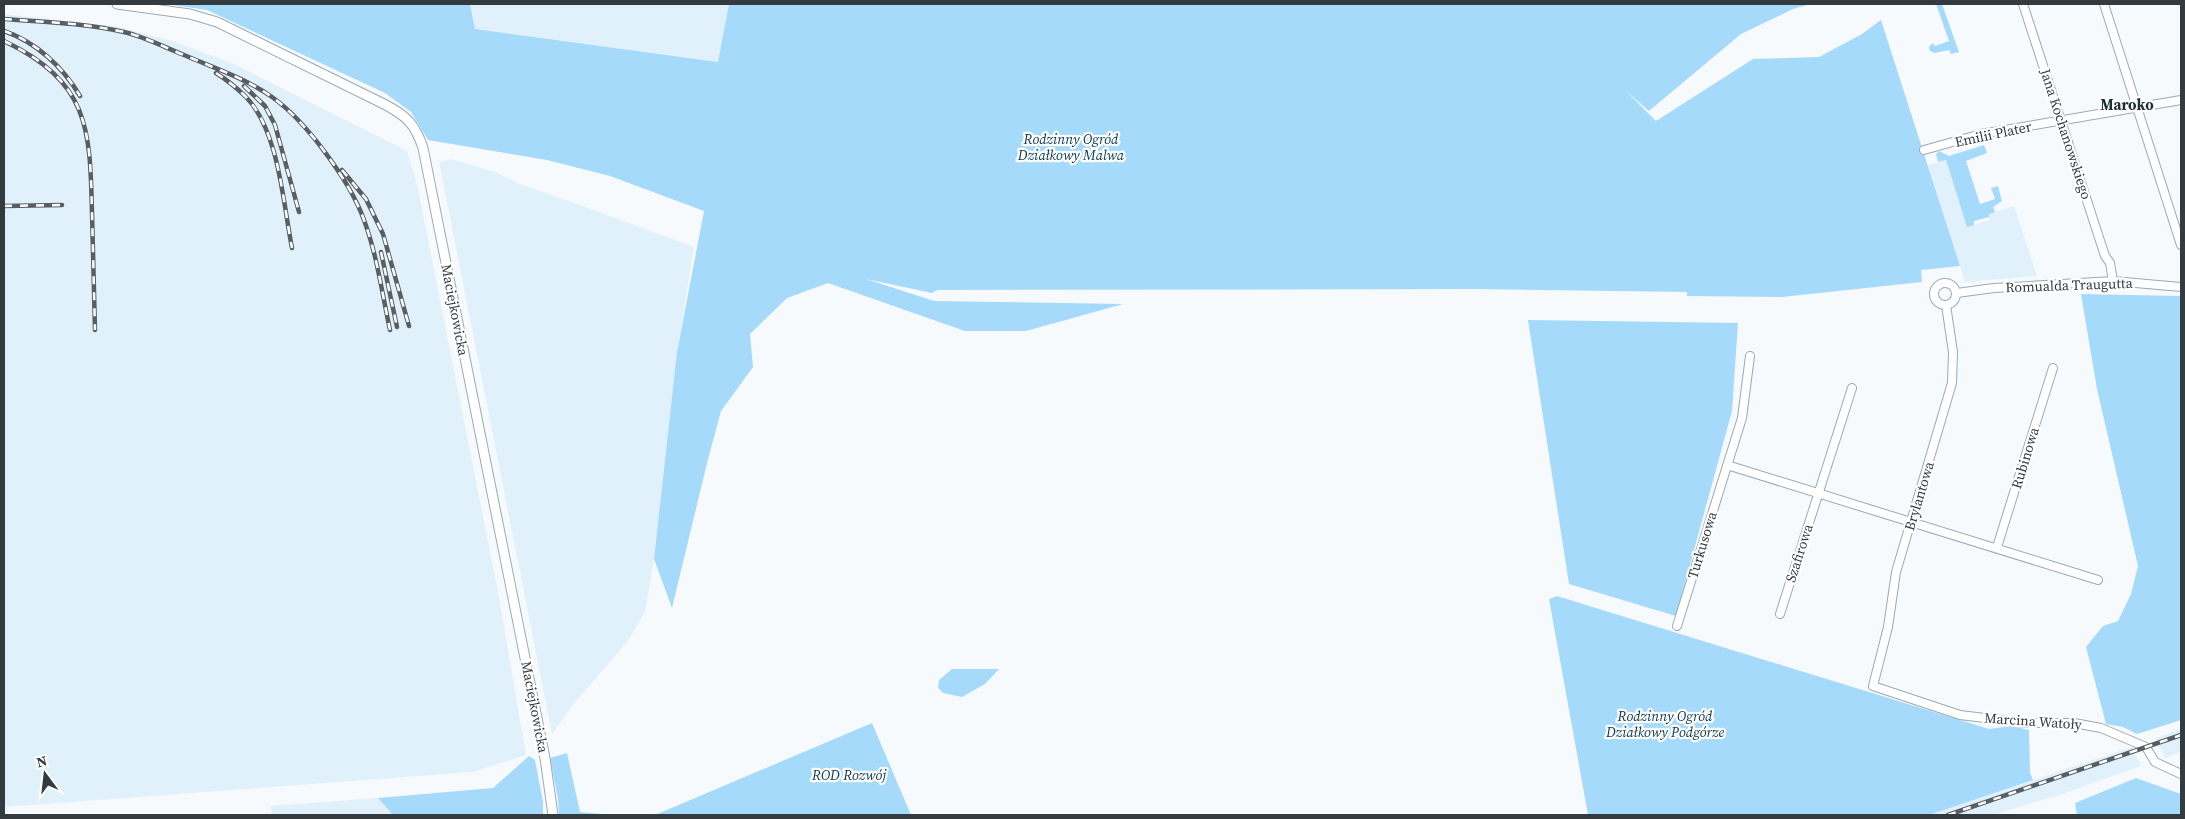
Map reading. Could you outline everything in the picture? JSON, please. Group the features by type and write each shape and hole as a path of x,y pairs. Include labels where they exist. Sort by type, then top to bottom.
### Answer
{"street":[{"name":"Maciejkowicka","path":"117,4 190,14 217,22 384,104 405,116 417,130 423,148 542,739 554,815"},
{"name":"Jana Kochanowskiego","path":"2023,4 2105,256 2110,263 2113,281"},
{"path":"2104,4 2181,245"},
{"name":"Emilii Plater","path":"1924,150 1981,134 2181,100"},
{"name":"Romualda Traugutta","path":"1957,293 1994,288 2113,281 2181,287"},
{"path":"1949,283 1956,289 1957,293 1954,302 1946,305 1942,305 1935,299 1934,291 1936,286 1949,283"},
{"name":"Brylantowa","path":"1873,686 1888,627 1892,588 1952,383 1953,352 1946,305"},
{"name":"Turkusowa","path":"1677,626 1742,418 1750,356"},
{"name":"Rubinowa","path":"1998,547 2053,368"},
{"name":"Szafirowa","path":"1780,614 1852,388"},
{"path":"1727,465 1998,547 2098,580"},
{"name":"Marcina Watoły","path":"1873,686 1960,715 2026,723 2074,723 2102,728 2146,747 2156,762 2181,774"}],"shaded area":[{"path":"470,4 729,4 719,62 475,29"},
{"path":"4,14 119,27 172,41 234,64 407,151 417,184 498,592 526,755 473,772 4,807"},
{"path":"451,159 495,172 522,185 694,247 677,352 654,559 645,612 628,641 575,702 552,734 439,162"},
{"path":"1946,160 1967,227 1990,220 1988,214 2014,206 2037,276 1965,282 1928,165"},
{"path":"2181,729 2181,752 2165,758 2156,738"},
{"path":"2132,747 2141,766 2059,795 1992,815 1929,815"},
{"path":"378,798 393,815 272,815 271,806"}],"green space":[{"name":"Rodzinny Ogród Działkowy Malwa","path":"167,4 470,4 475,29 718,62 729,4 1811,4 1793,9 1741,34 1649,111 1626,91 1656,121 1753,59 1819,57 1862,34 1881,20 1960,266 1921,270 1922,282 1782,297 1687,296 1687,292 1475,289 937,290 932,293 866,279 934,301 1123,304 1026,331 965,331 828,283 787,298 750,334 753,367 721,411 672,608 654,559 677,352 704,211 610,176 547,160 428,140 411,112 385,93 207,10"},
{"path":"1936,4 1942,4 1959,52 1951,54 1949,50 1934,53 1930,51 1929,47 1933,43 1935,46 1949,41"},
{"path":"1984,145 1987,153 1966,161 1980,204 1995,199 1991,188 1998,186 2002,201 1993,207 1995,212 1989,214 1989,217 1974,221 1974,225 1967,227 1946,160 1938,162 1936,154 1939,151 1949,156"},
{"path":"2081,294 2181,296 2181,720 2137,734 2123,727 2106,724 2086,647 2103,626 2118,621 2131,594 2138,566 2097,389"},
{"path":"1528,320 1738,323 1732,411 1676,616 1569,584"},
{"name":"Rodzinny Ogród Działkowy Podgórze","path":"1557,596 1989,729 2012,726 2029,730 2030,773 2033,780 1929,815 1588,815 1549,599"},
{"path":"952,669 999,669 985,684 962,697 943,693 938,688 939,680"},
{"name":"ROD Rozwój","path":"872,723 911,815 655,815"},
{"path":"567,753 580,812 612,815 559,815 558,799 550,758"},
{"path":"529,756 535,760 543,802 543,815 393,815 378,798 493,788"},
{"path":"2136,778 2181,794 2181,815 2077,815 2075,803"}],"railway":[{"path":"4,19 79,25 132,34 240,79 272,97 299,121 326,153 338,170 357,205 364,220 372,247 390,330"},
{"path":"4,31 27,42 48,57 65,75 80,96"},
{"path":"4,41 32,57 53,73 69,91 79,110 86,132 91,183 95,330"},
{"path":"216,73 246,97 257,111 266,129 278,168 292,248"},
{"path":"244,86 265,106 275,125 299,212"},
{"path":"342,170 366,199 383,234 409,326"},
{"path":"4,206 62,205"},
{"path":"381,252 397,327"},
{"path":"1948,815 2181,735"}],"district":[{"name":"Maroko","path":"2127,104"}]}
